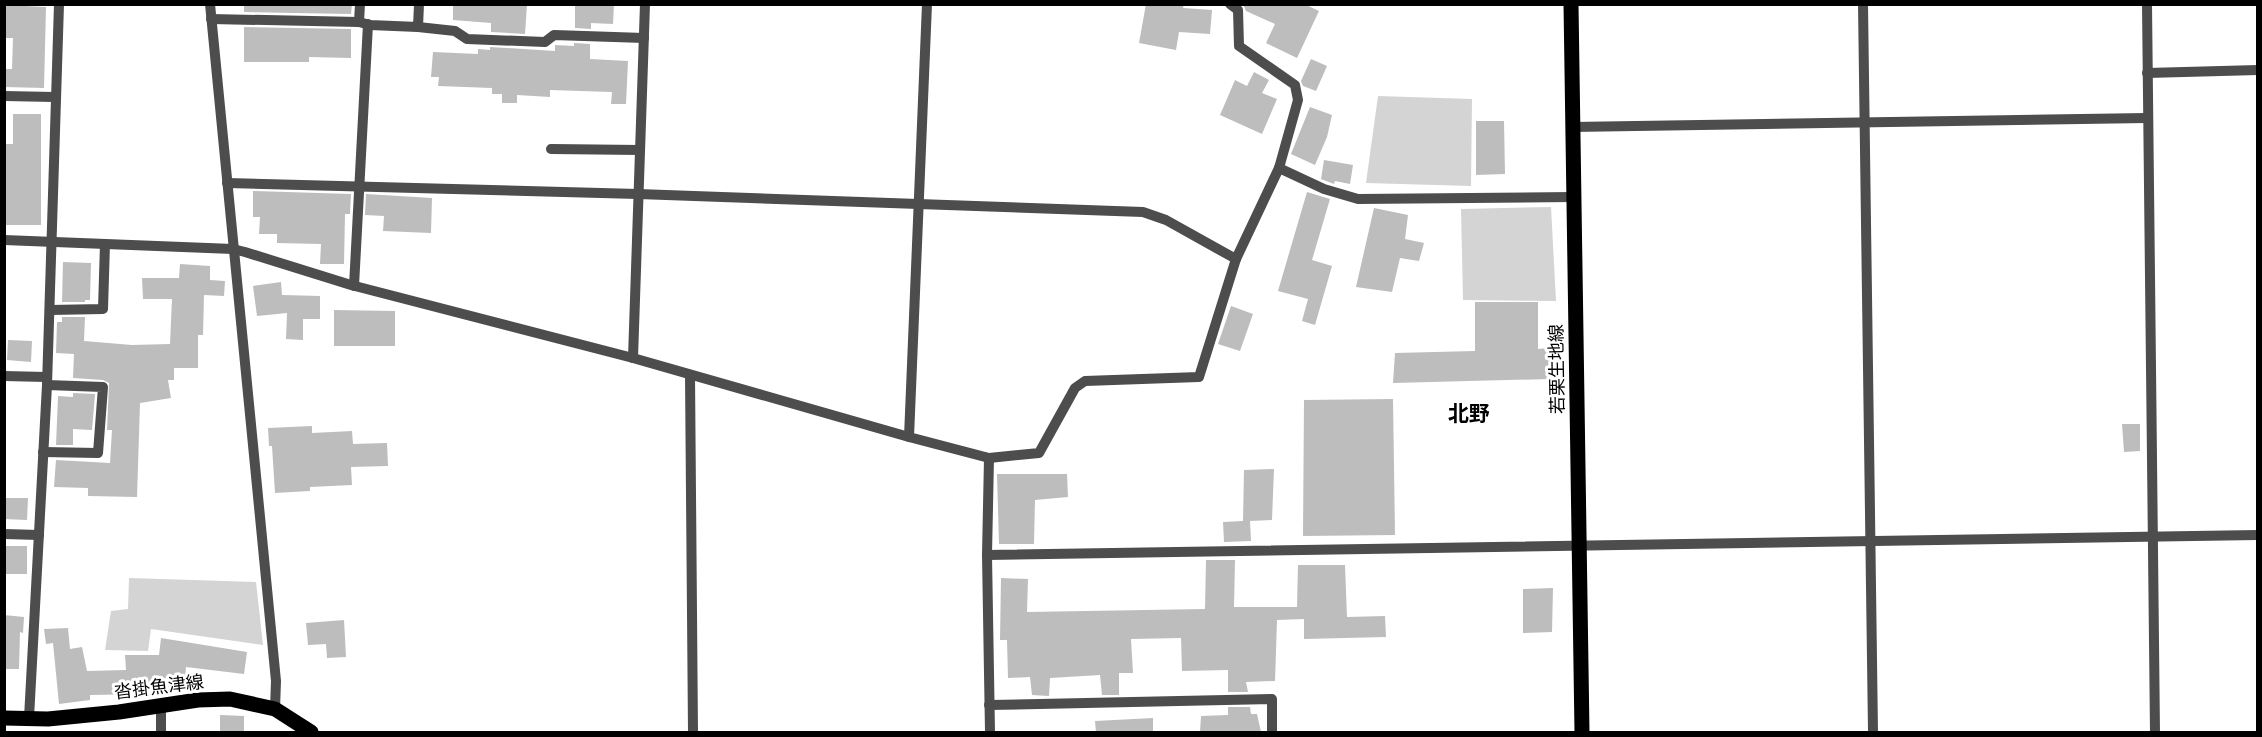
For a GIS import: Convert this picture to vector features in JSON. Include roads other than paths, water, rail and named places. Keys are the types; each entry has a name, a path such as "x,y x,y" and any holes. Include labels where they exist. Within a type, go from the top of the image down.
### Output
{"main road":[{"name":"若栗生地線","path":"1571,4 1582,732"},
{"name":"沓掛魚津線","path":"4,718 48,719 198,700 230,699 275,710 311,732"}],"street":[{"path":"29,718 50,310 58,4"},
{"path":"210,4 276,681 275,710"},
{"path":"354,286 364,23 360,4"},
{"path":"418,27 419,4"},
{"path":"633,358 645,4"},
{"path":"909,437 927,4"},
{"path":"4,240 233,249 354,286 633,358 989,458 1039,453 1075,388 1084,381 1199,377 1236,258 1279,168 1298,100 1295,84 1239,46 1238,10 1230,4"},
{"path":"1863,4 1873,732"},
{"path":"2147,4 2155,732"},
{"path":"211,19 364,23 418,27 455,31 467,39 489,40 545,42 554,35 644,38"},
{"path":"2147,72 2258,70"},
{"path":"4,96 54,97"},
{"path":"1572,127 2147,118"},
{"path":"551,148 640,150"},
{"path":"1279,168 1324,189 1358,199 1573,197"},
{"path":"227,183 638,194 1143,212 1166,220 1236,258"},
{"path":"50,310 104,309 105,244"},
{"path":"690,375 693,732"},
{"path":"4,376 102,387 98,453 43,452"},
{"path":"989,458 987,555 990,732"},
{"path":"4,534 39,535"},
{"path":"987,555 2258,535"},
{"path":"989,705 1272,699 1272,732"},
{"path":"161,706 161,732"}],"district":[{"name":"北野","path":"1469,414"}]}
